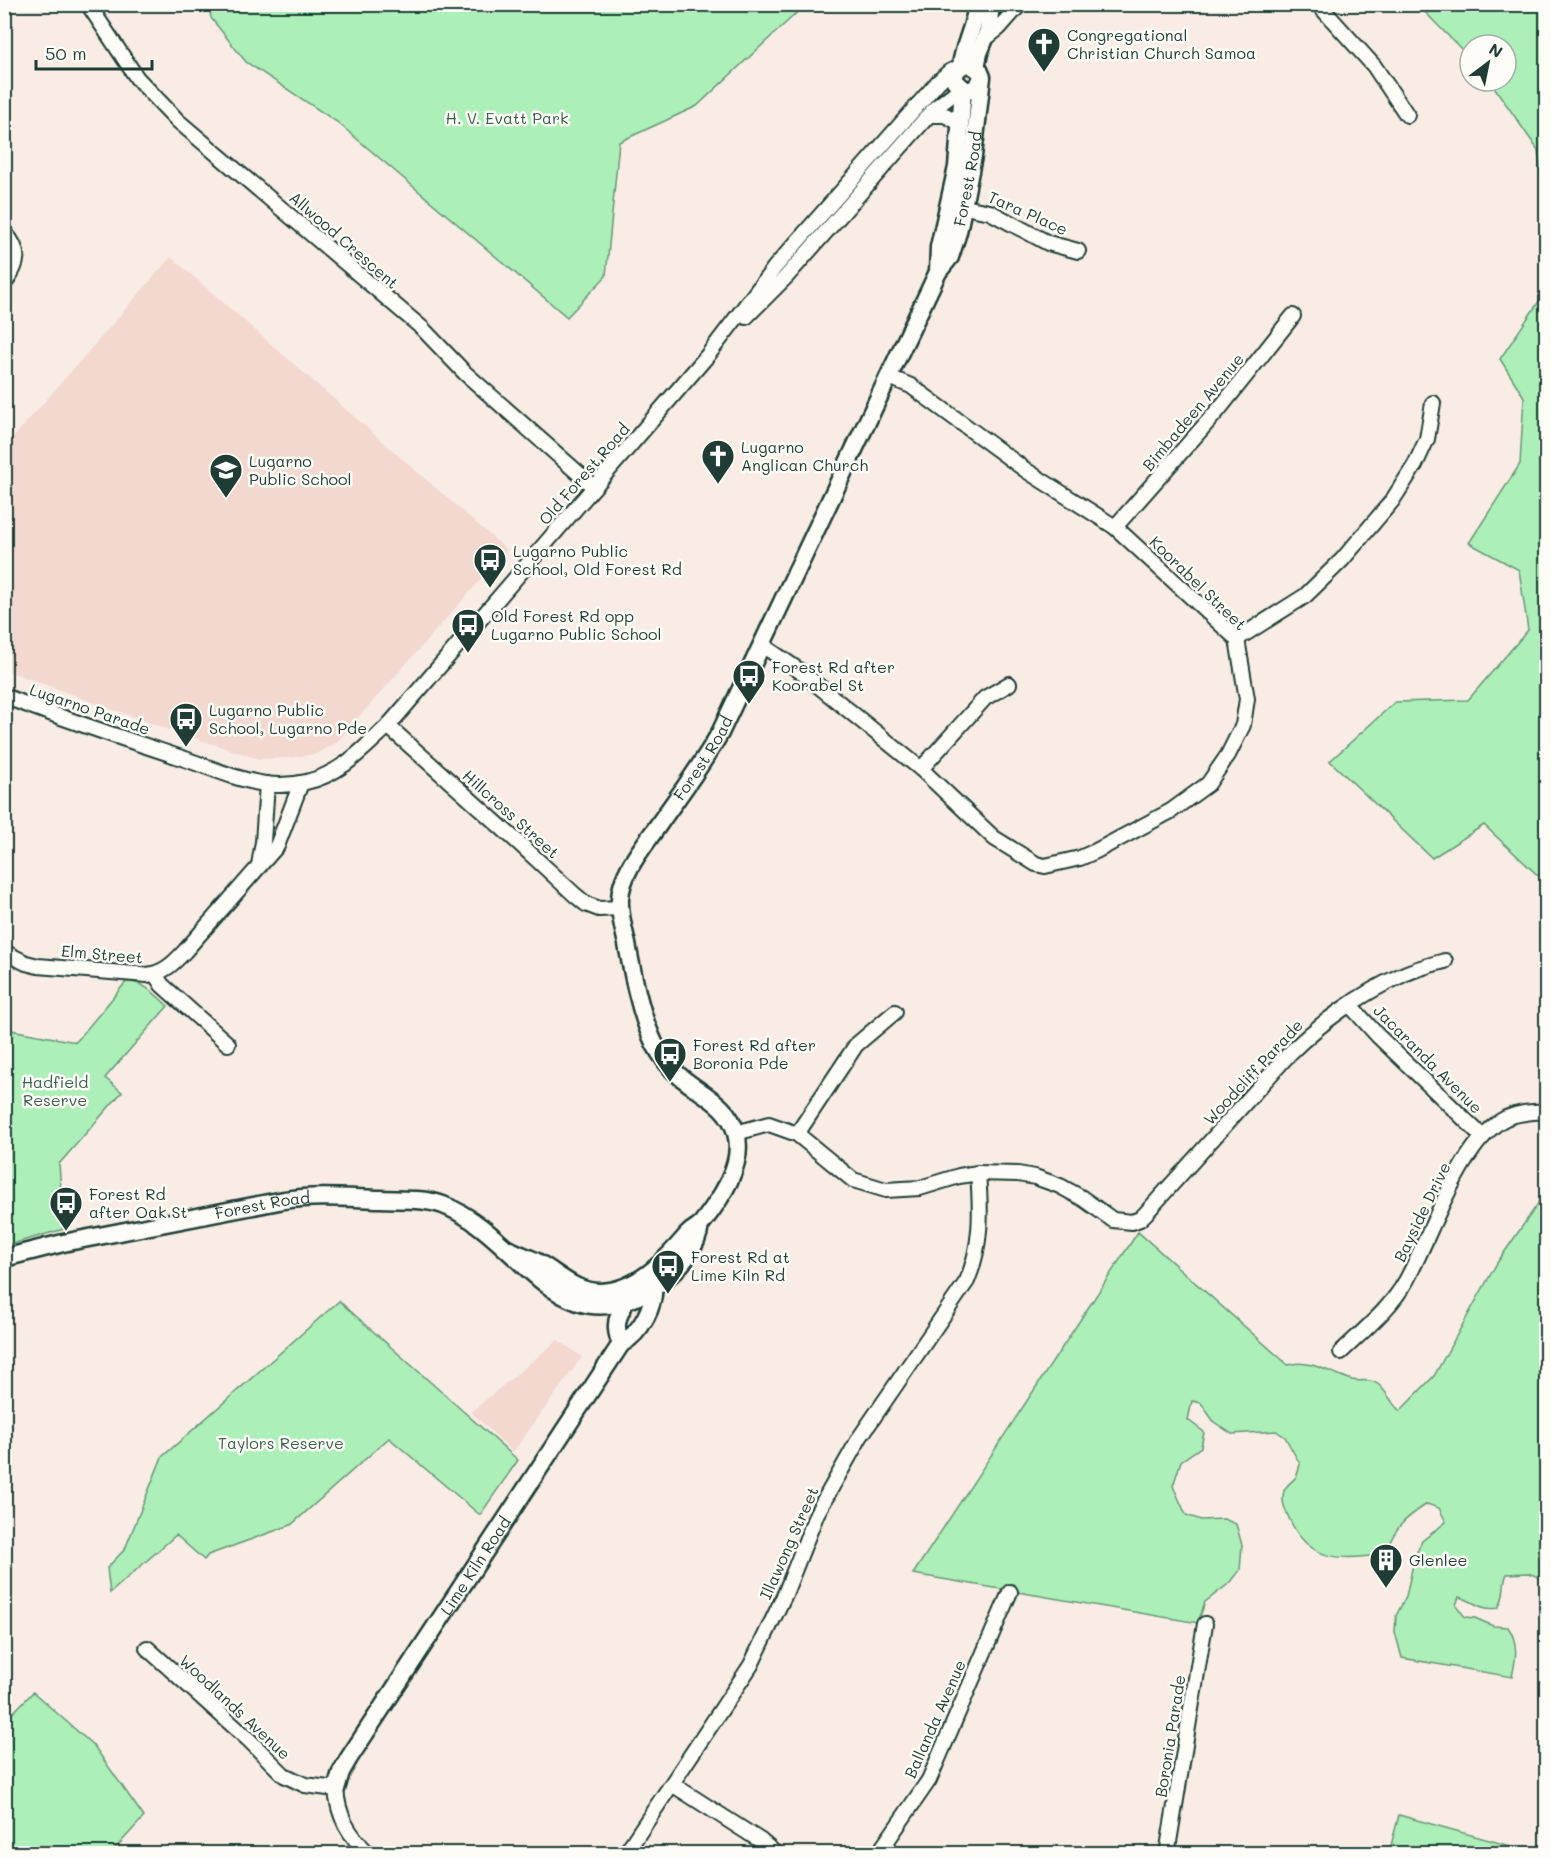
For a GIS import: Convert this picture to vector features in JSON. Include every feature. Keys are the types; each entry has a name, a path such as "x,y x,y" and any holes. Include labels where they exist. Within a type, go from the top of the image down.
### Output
{"street":[{"name":"Allwood Crescent","path":"88,4 137,78 178,121 422,328 465,373 594,487"},
{"name":"Forest Road","path":"4,1258 97,1236 266,1203 309,1197 435,1203 459,1213 510,1250 536,1262 569,1284 585,1290 603,1292 674,1270 690,1251 699,1238 700,1225 735,1168 738,1149 736,1133 726,1113 714,1101 675,1072 656,1046 641,1006 620,908 620,894 631,867 713,744 938,272 950,257 964,207 976,134 969,70 964,51 972,30 977,4"},
{"name":"Forest Road","path":"969,70 985,39 991,4"},
{"path":"985,39 999,28 1020,4"},
{"path":"1318,4 1374,66 1407,115"},
{"name":"Old Forest Road","path":"267,784 301,783 318,778 343,766 366,748 388,726 708,355 775,267 938,82 949,72 969,70"},
{"path":"962,88 973,90 969,70"},
{"name":"Old Forest Road","path":"708,355 786,278 929,115 962,88"},
{"name":"Forest Road","path":"938,272 939,247 957,167 962,88"},
{"path":"929,115 945,115 960,123"},
{"name":"Tara Place","path":"964,207 990,212 1048,243 1078,250"},
{"path":"4,232 24,254 4,284"},
{"name":"Bimbadeen Avenue","path":"1115,527 1220,408 1293,316"},
{"name":"Koorabel Street","path":"762,645 801,671 921,769 994,838 1036,864 1045,867 1080,858 1096,851 1171,811 1208,784 1228,755 1243,725 1247,699 1237,639 1115,527 1027,471 911,386 889,377"},
{"path":"1237,639 1305,596 1342,560 1392,501 1427,439 1432,403"},
{"path":"921,769 985,698 1009,684"},
{"name":"Lugarno Parade","path":"4,696 239,778 267,784"},
{"name":"Hillcross Street","path":"388,726 580,899 599,909 620,908"},
{"name":"Elm Street","path":"4,952 38,966 155,974 177,959 277,846 301,783"},
{"path":"259,865 267,784"},
{"name":"Woodcliff Parade","path":"978,1173 1000,1172 1035,1177 1060,1186 1082,1198 1113,1220 1132,1222 1140,1219 1294,1048 1309,1035 1350,1005 1399,976 1445,961"},
{"path":"155,974 162,985 228,1044"},
{"name":"Jacaranda Avenue","path":"1350,1005 1378,1036 1483,1137"},
{"path":"797,1134 856,1045 895,1012"},
{"name":"Bayside Drive","path":"1341,1352 1398,1293 1453,1182 1483,1137 1508,1117 1519,1113 1546,1111"},
{"path":"736,1133 770,1124 797,1134 853,1180 878,1189 901,1191 920,1188 959,1176 978,1173"},
{"name":"Illawong Street","path":"625,1854 751,1665 785,1594 817,1513 860,1437 967,1281 976,1256 981,1224 978,1173"},
{"name":"Forest Road","path":"510,1250 529,1272 568,1298 580,1303 604,1305 639,1296 647,1280"},
{"name":"Lime Kiln Road","path":"336,1789 341,1772 349,1758 621,1344 633,1338 652,1301 647,1280"},
{"path":"621,1344 616,1332 616,1324 626,1300"},
{"name":"Ballanda Avenue","path":"878,1854 929,1780 1010,1592"},
{"name":"Boronia Parade","path":"1167,1854 1205,1624"},
{"name":"Woodlands Avenue","path":"147,1648 248,1739 284,1775 305,1785 336,1789"},
{"path":"672,1784 761,1841 776,1854"},
{"path":"336,1789 337,1803 345,1826 369,1854"}],"shaded area":[{"name":"Lugarno Public School","path":"171,257 507,550 336,743 316,754 259,759 164,728 5,670 5,447"},
{"path":"558,1340 582,1357 513,1452 471,1412"}],"green space":[{"name":"H. V. Evatt Park","path":"209,4 805,5 697,106 619,142 606,276 567,317 337,122 246,62 211,18"},
{"path":"1418,5 1546,5 1546,213 1538,150 1498,93 1518,93 1518,33 1458,33 1458,46"},
{"path":"1546,291 1546,883 1484,825 1432,858 1330,761 1395,702 1468,700 1528,630 1519,570 1469,543 1520,464 1524,397 1500,359"},
{"name":"Hadfield Reserve","path":"126,982 144,986 168,1006 105,1078 122,1092 59,1164 64,1229 5,1246 5,1029 76,1042"},
{"path":"1546,1192 1546,1575 1541,1578 1528,1573 1507,1574 1498,1608 1482,1607 1459,1597 1456,1605 1465,1617 1475,1618 1493,1626 1508,1627 1515,1645 1512,1677 1402,1658 1395,1632 1396,1616 1406,1596 1415,1556 1422,1541 1446,1522 1439,1508 1427,1504 1411,1515 1396,1530 1384,1554 1354,1558 1316,1551 1297,1532 1284,1505 1284,1491 1296,1477 1300,1464 1285,1437 1276,1431 1232,1434 1214,1422 1201,1403 1192,1401 1188,1420 1204,1432 1201,1447 1181,1461 1173,1486 1186,1515 1201,1520 1224,1519 1236,1524 1242,1545 1240,1570 1231,1582 1205,1602 1198,1623 913,1574 1138,1232 1288,1365 1296,1363 1312,1365 1352,1380 1376,1383 1400,1411 1434,1376 1497,1263"},
{"name":"Taylors Reserve","path":"339,1301 518,1460 480,1515 389,1438 291,1525 208,1555 204,1560 176,1535 110,1593 107,1568 125,1549 162,1457"},
{"path":"33,1692 94,1746 144,1817 111,1853 5,1853 5,1721"},
{"path":"1399,1815 1536,1853 1389,1853"}],"place":[{"name":"Congregational Christian Church Samoa","path":"1044,73"},
{"name":"Lugarno Anglican Church","path":"718,485"},
{"name":"Lugarno Public School","path":"226,499"},
{"name":"Lugarno Public School, Old Forest Rd","path":"490,589"},
{"name":"Old Forest Rd opp Lugarno Public School","path":"468,654"},
{"name":"Forest Rd after Koorabel St","path":"749,705"},
{"name":"Lugarno Public School, Lugarno Pde","path":"186,748"},
{"name":"Forest Rd after Boronia Pde","path":"670,1083"},
{"name":"Forest Rd after Oak St","path":"66,1232"},
{"name":"Forest Rd at Lime Kiln Rd","path":"668,1295"},
{"name":"Glenlee","path":"1386,1589"}]}
